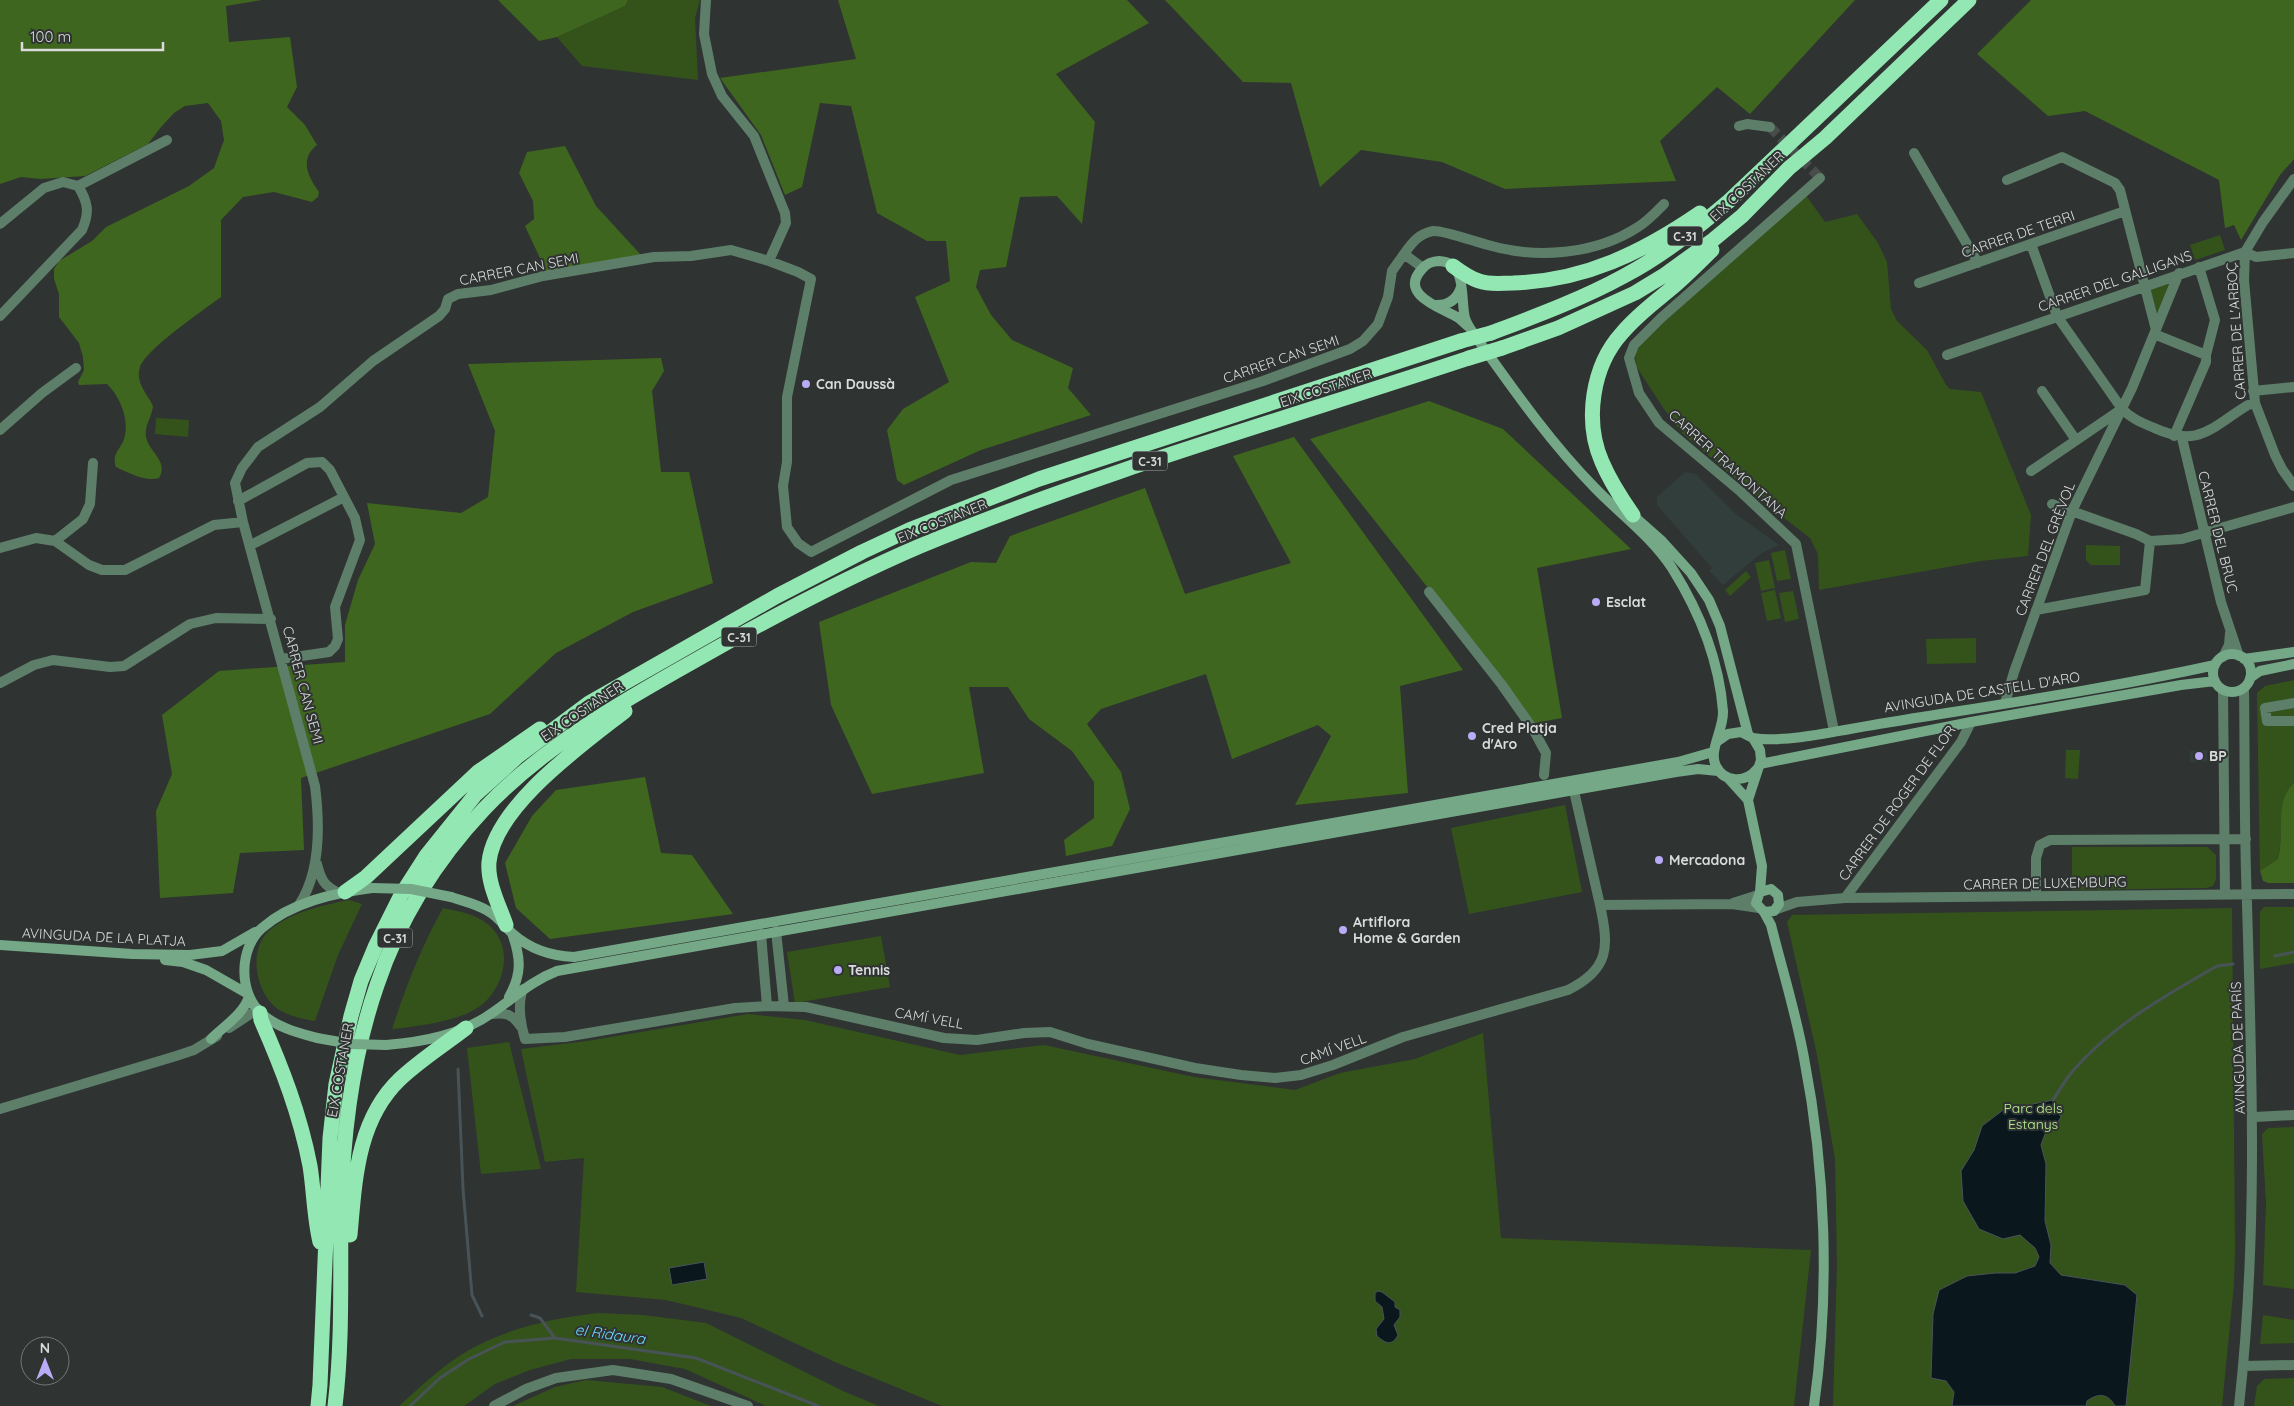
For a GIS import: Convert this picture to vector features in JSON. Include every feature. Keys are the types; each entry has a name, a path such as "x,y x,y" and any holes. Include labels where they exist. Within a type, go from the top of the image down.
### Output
{"highway":[{"name":"EIX COSTANER","path":"318,1406 330,1138 336,1084 351,1016 362,981 390,916 426,856 475,795 518,756 589,703 815,576 909,530 1039,478 1461,341 1491,333 1597,290 1652,260 1701,225 1729,201 1941,0"},
{"name":"EIX COSTANER","path":"336,1406 339,1379 342,1284 342,1178 348,1108 353,1072 373,996 392,945 404,921 437,867 464,831 497,797 552,750 590,722 640,692 798,605 870,569 940,538 1046,497 1136,466 1502,348 1598,311 1663,276 1713,240 1742,216 1789,168 1825,138 1969,0"},
{"path":"1453,266 1467,277 1480,282 1493,284 1534,282 1589,270 1628,256 1652,245 1708,208 1757,166 1827,99 1845,89"},
{"path":"1633,515 1617,492 1601,460 1593,424 1593,394 1603,362 1620,335 1642,312 1674,286 1771,197 1825,138"},
{"name":"C-31","path":"509,929 495,894 489,864 500,830 516,808 561,761 627,709 640,692"},
{"name":"C-31","path":"342,892 366,877 454,792 478,772 512,746 576,705 589,703"},
{"path":"259,1011 288,1084 300,1126 310,1168 317,1232 324,1265"},
{"path":"342,1284 350,1238 361,1148 369,1123 383,1098 399,1079 466,1028"}],"street":[{"path":"706,0 704,34 712,74 722,96 754,136 785,214 786,223 768,261"},
{"path":"1739,126 1747,124 1770,127"},
{"path":"78,186 167,140"},
{"path":"1914,153 1978,263"},
{"path":"2007,180 2062,156 2115,183 2120,190 2155,332 2206,355"},
{"name":"CARRER TRAMONTANA","path":"1820,178 1661,318 1634,344 1629,358 1639,393 1659,423 1741,492 1796,544 1834,731"},
{"name":"CARRER DE L'ARBOÇ","path":"2294,179 2263,222 2245,252 2244,280 2255,403 2274,455 2294,486"},
{"path":"0,224 44,188 63,182 78,186 87,199 88,217 82,230 0,316"},
{"name":"CARRER CAN SEMI","path":"300,905 310,889 315,859 318,810 315,786 243,522 235,483 242,468 258,448 320,407 373,362 439,316 445,309 448,300 458,294 491,290 543,276 654,257 691,256 731,250 768,261 811,279 787,397 787,462 783,486 787,527 798,543 811,552 951,480 1113,427 1263,381 1350,349 1362,341 1378,324 1388,298 1392,271 1417,237 1434,231 1490,246 1530,254 1558,254 1610,240 1638,227 1664,204"},
{"name":"CARRER DE TERRI","path":"1919,284 2125,211"},
{"path":"2031,244 2056,316 2122,409 2130,417 2178,437 2211,429 2248,405 2255,403"},
{"name":"CARRER DEL GALLIGANS","path":"1946,355 2199,266 2245,252 2256,257 2294,253"},
{"path":"1404,254 1423,268"},
{"path":"1469,327 1459,318 1423,300 1417,290 1417,278 1423,268 1436,262 1443,262 1453,266 1459,276 1465,319 1469,327 1551,438 1594,488 1653,544 1670,565 1689,595 1708,640 1720,689 1723,713 1718,741 1713,752 1713,760 1718,771"},
{"path":"2178,437 2206,362 2215,320 2199,266"},
{"name":"CARRER DEL GRÈVOL","path":"2005,703 2014,672 2072,511 2108,434 2122,409 2180,273"},
{"path":"1433,305 1442,306 1451,302 1457,296 1461,287"},
{"path":"0,430 42,393 76,368"},
{"path":"2253,392 2294,387"},
{"path":"2042,391 2076,440"},
{"path":"2031,471 2122,409"},
{"name":"CARRER DEL BRUC","path":"2178,437 2230,632 2241,658"},
{"path":"238,501 307,463 318,461 322,462 330,470 355,518 360,540 335,607 338,639 335,646 329,652 281,659"},
{"path":"55,540 83,519 90,504 93,463"},
{"path":"1594,488 1633,515 1662,541 1691,573 1709,600 1720,626 1750,736 1760,750 1758,766 1748,800 1762,866 1773,890 1771,925 1804,1057 1820,1160 1824,1265 1819,1375 1814,1406"},
{"path":"250,545 344,497"},
{"path":"2052,504 2136,534 2150,542 2182,539 2294,507"},
{"path":"0,548 36,538 55,540 89,564 102,570 125,570 214,525 243,522"},
{"path":"2036,610 2145,590 2150,542"},
{"path":"1428,592 1502,685 1533,729 1546,753 1544,775"},
{"path":"0,683 34,665 53,660 110,668 124,666 190,624 216,618 271,619"},
{"name":"CARRER DEL BRUC","path":"2219,661 2229,645 2230,632"},
{"path":"2241,658 2294,652"},
{"path":"2250,678 2250,668 2241,658 2234,655 2219,661 2213,676 2215,682 2223,690 2233,692 2244,688 2250,678 2260,671 2294,664"},
{"name":"AVINGUDA DE CASTELL D'ARO","path":"1750,736 1791,738 2005,703 2219,661"},
{"name":"AVINGUDA DE CASTELL D'ARO","path":"1758,766 1971,722 2181,685 2215,682"},
{"name":"AVINGUDA DE PARÍS","path":"2239,1406 2249,1298 2254,1117 2246,894 2244,688"},
{"path":"2223,690 2225,894"},
{"path":"2294,703 2265,708 2266,721 2294,721"},
{"name":"CARRER DE ROGER DE FLOR","path":"1845,898 1961,742 1971,722"},
{"path":"1718,741 1731,732 1750,736"},
{"name":"AVINGUDA DE LA PLATJA","path":"0,945 132,954 190,955 222,951 261,929 288,910 342,892 372,888 411,889 451,897 487,910 523,942 553,956 574,958 1678,762 1713,752"},
{"path":"1728,778 1744,779 1758,766"},
{"path":"261,929 251,941 246,955 245,974 249,995 259,1011 286,1028 317,1038 350,1044 386,1045 429,1040 466,1028 491,1014 507,1000 542,977 557,971 776,931 1683,771 1698,769 1718,771 1728,778 1748,800"},
{"name":"CAMÍ VELL","path":"491,1014 506,1012 515,1018 521,1026 525,1039 565,1038 735,1008 767,1006 806,1007 944,1038 977,1040 1024,1033 1050,1032 1088,1044 1195,1068 1275,1078 1301,1076 1403,1036 1568,990 1587,980 1598,967 1604,952 1606,935 1574,791"},
{"path":"2036,896 2036,858 2040,845 2050,840 2246,839"},
{"name":"CARRER CAN SEMI","path":"315,859 320,879 326,886 342,892"},
{"path":"1762,866 1759,893 1756,901 1771,908"},
{"path":"1732,904 1766,889 1773,890"},
{"name":"CARRER DE LUXEMBURG","path":"1771,908 1797,902 1845,898 2294,894"},
{"path":"1600,905 1732,904 1771,908"},
{"path":"507,1000 519,975 520,965 519,952 509,929"},
{"path":"776,931 784,1006"},
{"path":"761,934 767,1006"},
{"path":"132,954 183,962 206,970 249,995"},
{"path":"521,1026 519,1000 523,989"},
{"path":"211,1039 247,1004 249,995"},
{"path":"0,1109 194,1050 259,1011"},
{"path":"2254,1117 2294,1115"},
{"path":"2243,1366 2294,1365"},
{"path":"494,1406 526,1389 556,1378 613,1370 672,1379 748,1406"}],"shaded area":[{"path":"1685,472 1696,474 1736,514 1779,545 1762,553 1723,585 1709,571 1712,568 1657,505 1657,497"},
{"name":"BP","path":"2207,750 2207,762 2190,762 2190,751"},
{"path":"2053,1100 2055,1108 2061,1117 2053,1130 2045,1134 2041,1145 2046,1164 2045,1221 2051,1245 2050,1263 2061,1275 2125,1285 2137,1295 2126,1406 2115,1406 2106,1397 2099,1396 2087,1401 2086,1406 1952,1406 1954,1392 1946,1381 1931,1378 1933,1314 1939,1290 1967,1276 2015,1273 2035,1266 2039,1257 2035,1248 2020,1235 2003,1239 1979,1229 1963,1201 1961,1171 1974,1150 1982,1126 2003,1110"},
{"path":"704,1262 707,1279 672,1285 669,1268"},
{"path":"1378,1291 1395,1302 1395,1307 1400,1310 1400,1317 1394,1325 1398,1335 1396,1339 1388,1343 1377,1336 1376,1329 1384,1319 1382,1307 1375,1301 1375,1293"}],"green space":[{"path":"0,0 262,0 226,6 229,42 290,37 297,87 287,107 305,125 317,145 308,156 307,168 319,192 318,197 312,202 274,192 243,197 221,220 221,297 164,340 145,359 140,367 140,383 153,406 146,429 146,437 162,467 159,478 143,478 116,467 116,455 123,443 126,432 123,409 116,395 107,384 79,385 78,382 84,370 83,357 79,343 59,317 59,294 54,279 54,269 59,261 92,241 106,227 189,186 214,168 224,140 221,121 208,103 185,106 174,113 148,144 85,176 41,179 21,177 0,184"},
{"path":"498,0 628,0 625,6 557,37 539,41"},
{"path":"628,0 700,0 695,18 698,80 582,66 557,37 625,6"},
{"path":"838,0 1127,0 1149,23 1056,74 1095,122 1082,224 1057,196 1020,197 1006,267 980,270 976,287 991,315 1012,340 1073,368 1068,388 1091,415 981,450 904,485 897,480 887,430 903,409 949,382 915,297 950,281 946,241 927,241 877,213 851,106 820,103 802,187 785,195 761,135 720,78 856,59"},
{"path":"1165,0 1855,0 1750,114 1717,87 1660,141 1676,181 1505,189 1442,162 1361,150 1320,187 1291,83 1243,82"},
{"path":"2031,0 2294,0 2294,159 2280,175 2241,240 2234,225 2225,228 2219,180 2085,111 2048,116 1977,54"},
{"path":"565,146 596,206 641,255 546,271 525,226 534,219 533,201 519,173 527,152"},
{"path":"1805,194 1825,222 1857,214 1878,243 1887,262 1891,309 1897,321 1927,350 1950,389 1981,392 2031,515 2028,556 1981,561 1819,590 1818,554 1810,538 1762,501 1682,433 1636,366 1635,353 1642,335"},
{"path":"2220,235 2225,250 2195,260 2190,245"},
{"path":"2170,281 2157,315 2150,289"},
{"path":"661,358 664,371 652,391 661,472 689,472 713,583 633,612 556,653 490,714 301,778 304,850 240,853 233,893 160,898 156,811 172,774 162,715 219,671 345,662 345,625 358,580 375,544 367,503 461,513 488,497 495,431 468,364"},
{"path":"1429,401 1503,429 1631,549 1537,568 1562,718 1535,723 1310,439"},
{"path":"156,418 189,420 188,437 155,434"},
{"path":"1294,437 1463,670 1400,686 1408,793 1295,805 1331,736 1318,725 1232,759 1206,674 1101,709 1087,724 1121,772 1130,809 1112,846 1066,856 1064,840 1094,818 1094,782 1072,751 1029,719 1008,687 969,687 984,773 872,794 831,705 819,622 971,562 996,563 1010,536 1145,488 1185,594 1291,563 1233,456"},
{"path":"2086,545 2120,546 2120,565 2091,565 2086,560"},
{"path":"1785,550 1791,579 1777,581 1771,553"},
{"path":"1769,560 1775,588 1761,591 1755,563"},
{"path":"1746,571 1751,577 1730,596 1725,590"},
{"path":"1775,590 1781,618 1767,621 1761,593"},
{"path":"1793,591 1799,619 1785,622 1779,593"},
{"path":"1976,638 1976,663 1927,664 1926,639"},
{"path":"2294,680 2294,783 2288,789 2285,797 2278,859 2260,871 2257,693 2265,686"},
{"path":"2066,750 2080,750 2078,779 2065,778"},
{"path":"645,777 661,853 692,855 733,914 550,939 516,908 505,863 532,816 556,790"},
{"path":"2294,783 2294,883 2268,883 2263,881 2260,871 2278,859 2282,808 2288,790"},
{"path":"1565,805 1582,892 1469,914 1451,828"},
{"path":"2072,847 2207,847 2216,855 2216,879 2213,886 2206,888 2072,890"},
{"path":"349,900 362,904 338,955 315,1021 293,1016 277,1008 262,990 257,971 256,961 260,943 265,935 282,921 293,916"},
{"path":"2264,907 2294,907 2294,963 2260,969 2260,912"},
{"path":"443,908 478,918 489,925 497,934 504,954 502,975 492,995 484,1003 465,1014 441,1022 392,1029 414,967"},
{"name":"Parc dels Estanys","path":"2232,908 2235,1247 2234,1284 2222,1406 1833,1406 1837,1265 1835,1159 1817,1055 1787,922 1792,915"},
{"name":"Tennis","path":"881,936 890,987 795,1003 787,952"},
{"path":"748,1014 805,1020 960,1055 1044,1045 1194,1077 1295,1090 1340,1073 1415,1059 1483,1033 1501,1238 1811,1250 1794,1406 942,1406 835,1362 741,1318 666,1300 576,1292 584,1158 545,1162 521,1049 587,1041"},
{"path":"509,1042 541,1169 481,1174 467,1048"},
{"path":"2294,1127 2294,1289 2263,1285 2266,1203 2262,1134 2268,1128"},
{"path":"598,1313 643,1315 706,1323 843,1391 879,1406 766,1406 685,1369 630,1359 571,1359 530,1370 495,1384 464,1406 399,1406 450,1362 484,1342 531,1325"},
{"path":"2263,1315 2294,1320 2294,1343 2260,1344"},
{"path":"2294,1378 2294,1406 2254,1406 2257,1386 2264,1379"},
{"path":"586,1380 662,1387 711,1406 513,1406 555,1387"}],"waterway":[{"path":"2275,956 2294,952"},
{"path":"2053,1100 2064,1082 2087,1055 2122,1026 2159,1000 2217,966 2233,964"},
{"path":"458,1069 463,1189 472,1295 482,1316"},
{"path":"531,1315 540,1318 555,1338"},
{"name":"el Ridaura","path":"410,1406 440,1378 469,1359 505,1342 555,1338 696,1358 818,1406"}],"tunnel":[{"path":"1770,127 1820,178"}],"place":[{"name":"Can Daussà","path":"806,384"},
{"name":"Esclat","path":"1596,602"},
{"name":"Cred Platja d'Aro","path":"1472,736"},
{"name":"BP","path":"2199,756"},
{"name":"Mercadona","path":"1659,860"},
{"name":"Artiflora Home & Garden","path":"1343,930"},
{"name":"Tennis","path":"838,970"}]}
